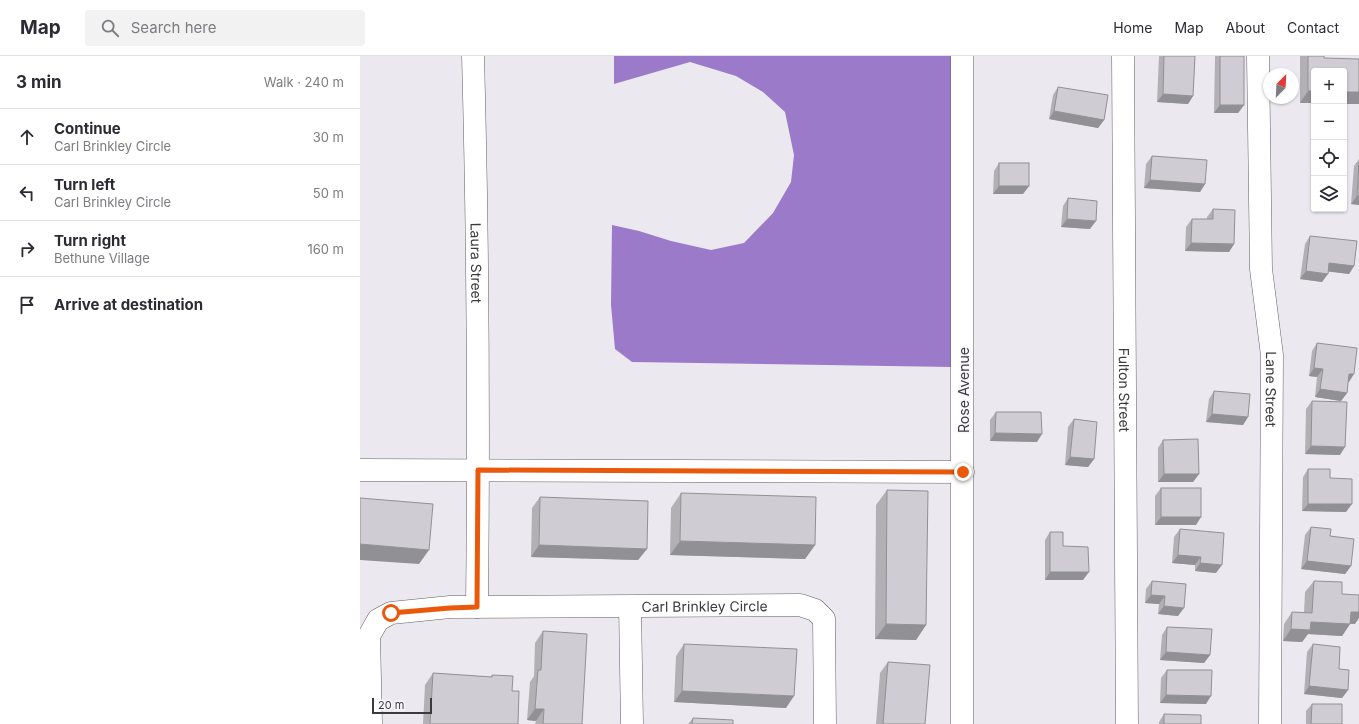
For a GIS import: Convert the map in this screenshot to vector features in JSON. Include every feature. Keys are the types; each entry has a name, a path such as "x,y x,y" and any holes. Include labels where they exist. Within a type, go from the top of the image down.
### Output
{"street":[{"name":"Laura Street","path":"473,56 477,219 478,470"},
{"name":"Rose Avenue","path":"962,56 962,724"},
{"name":"Fulton Street","path":"1123,56 1127,724"},
{"name":"Lane Street","path":"1258,56 1261,269 1272,355 1270,724"},
{"path":"360,470 963,472"},
{"path":"477,607 478,470"},
{"name":"Carl Brinkley Circle","path":"371,724 369,636 378,620 391,613 477,607 800,605 816,610 824,619 825,724"},
{"path":"630,607 632,724"}],"shaded area":[{"path":"614,56 952,56 952,367 632,362 615,349 611,305 612,225 711,250 744,243 773,213 791,182 794,155 785,112 763,92 736,76 690,62 614,84"}],"building":[{"path":"1164,56 1195,56 1193,96 1163,94"},
{"path":"1220,56 1244,56 1244,105 1220,105"},
{"path":"1308,56 1359,59 1359,92 1347,92 1347,68 1311,68 1311,91 1308,91"},
{"path":"1058,87 1108,95 1104,120 1054,111"},
{"path":"1152,156 1207,160 1205,184 1150,180"},
{"path":"999,163 1029,163 1029,186 999,186"},
{"path":"1359,163 1359,196 1357,196"},
{"path":"1068,198 1097,201 1096,221 1067,219"},
{"path":"1213,209 1235,210 1234,244 1191,243 1192,219 1213,219"},
{"path":"1310,236 1357,241 1354,266 1329,263 1328,274 1306,271"},
{"path":"1317,343 1357,348 1354,374 1349,374 1347,393 1320,389 1323,369 1314,368"},
{"path":"1214,391 1250,394 1248,417 1212,414"},
{"path":"1312,401 1347,402 1345,447 1311,446"},
{"path":"996,412 1041,412 1042,434 995,433"},
{"path":"1074,419 1097,422 1094,459 1070,457"},
{"path":"1198,439 1199,474 1164,474 1163,440"},
{"path":"1308,469 1330,469 1330,478 1352,479 1352,504 1308,504"},
{"path":"1161,488 1201,488 1201,517 1161,517"},
{"path":"887,490 928,491 926,625 886,624"},
{"path":"681,493 816,497 815,545 680,541"},
{"path":"540,497 648,501 647,549 539,545"},
{"path":"360,498 433,504 429,550 360,544"},
{"path":"1311,527 1331,529 1330,536 1354,539 1351,566 1307,561"},
{"path":"1180,529 1224,533 1222,565 1200,563 1201,557 1178,555"},
{"path":"1050,532 1063,532 1063,546 1088,547 1089,572 1050,572"},
{"path":"1152,581 1186,584 1184,608 1164,606 1165,596 1151,595"},
{"path":"1314,581 1342,582 1342,594 1359,595 1359,612 1351,612 1350,624 1311,622 1310,630 1291,629 1292,612 1312,613"},
{"path":"1167,627 1212,629 1210,655 1166,652"},
{"path":"543,631 587,634 582,724 543,724 544,709 535,709 538,670 541,670"},
{"path":"684,644 797,649 794,696 682,691"},
{"path":"1313,644 1340,647 1339,669 1349,670 1348,690 1309,686"},
{"path":"888,662 930,665 925,724 883,724"},
{"path":"1167,670 1212,670 1211,696 1166,695"},
{"path":"433,673 492,677 492,675 513,676 512,691 519,691 518,724 430,724"},
{"path":"1312,704 1342,704 1342,724 1311,724"},
{"path":"1164,714 1201,715 1201,724 1164,724"},
{"path":"693,718 733,720 733,724 692,724"}],"route":[{"path":"391,613 477,607 478,470 963,472"}]}
